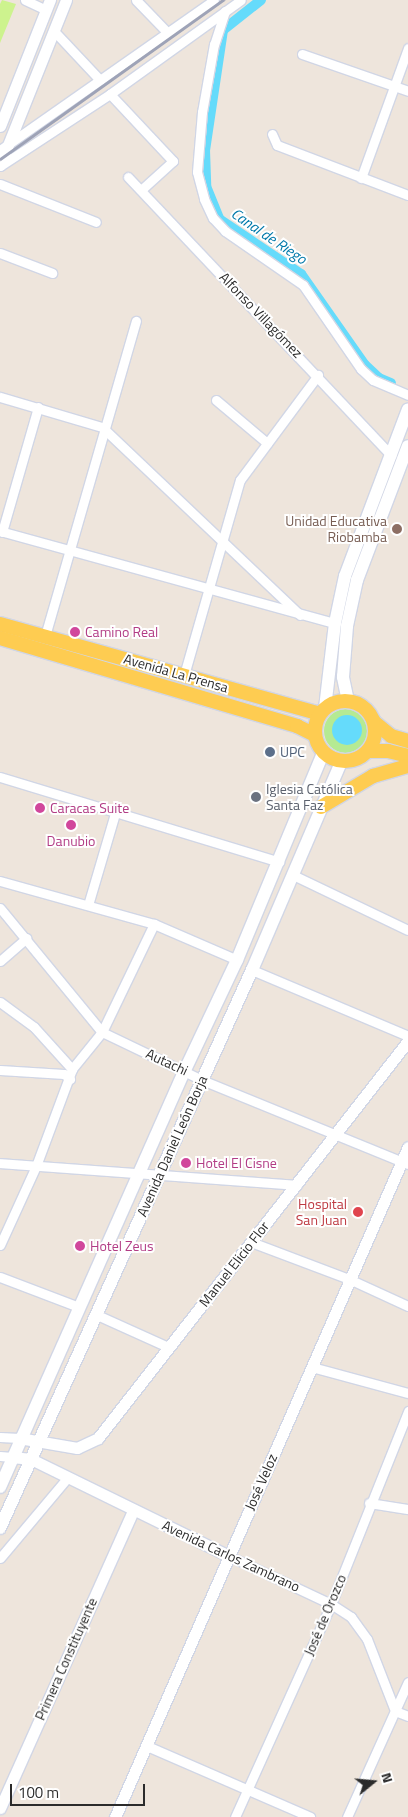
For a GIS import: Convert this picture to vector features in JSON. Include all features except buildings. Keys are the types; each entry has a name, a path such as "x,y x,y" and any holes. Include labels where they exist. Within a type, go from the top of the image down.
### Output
{"main road":[{"path":"408,409 345,576 335,623 322,711 315,735 323,753 341,762 351,761 368,751 388,751 408,756"},
{"path":"348,701 343,677 347,626 357,580 408,446"},
{"name":"Avenida La Prensa","path":"0,624 322,711"},
{"name":"Avenida La Prensa","path":"0,638 297,726 315,735"},
{"path":"322,711 348,701 364,708 374,722 392,736 408,741"},
{"path":"368,751 375,737 374,722"},
{"name":"Avenida Daniel León Borja","path":"0,1487 6,1456 19,1438 184,1070 237,960 323,753"},
{"name":"Avenida Daniel León Borja","path":"0,1528 252,970 341,762"},
{"path":"321,807 373,776 408,766"}],"street":[{"path":"1,120 48,5 25,0"},
{"path":"0,166 4,147 66,0"},
{"path":"4,147 214,0"},
{"path":"0,166 110,94 241,0"},
{"path":"139,1 168,33"},
{"path":"225,11 214,44 202,112 197,172 204,199 213,218 225,231 303,285 361,370 373,380 408,396"},
{"path":"54,31 100,80"},
{"path":"361,178 408,48"},
{"path":"302,54 408,91"},
{"path":"110,94 173,161 141,190"},
{"path":"272,134 277,145 408,195"},
{"name":"Alfonso Villagómez","path":"128,177 391,455"},
{"path":"0,184 96,222"},
{"path":"0,253 52,273"},
{"path":"45,636 102,427 136,321"},
{"path":"184,675 240,480 318,376"},
{"path":"0,397 102,427 300,615"},
{"path":"216,400 267,443"},
{"path":"38,407 1,532 335,623"},
{"path":"0,777 279,862"},
{"path":"88,905 115,813"},
{"path":"293,876 408,930"},
{"path":"0,881 154,924 237,960"},
{"name":"Autachi","path":"0,908 102,1032 202,1080 337,1133 405,1163"},
{"path":"0,1245 36,1166 72,1069 102,1032 154,924"},
{"path":"0,961 26,938"},
{"path":"252,970 408,1036"},
{"path":"0,1002 34,1027 72,1069"},
{"name":"Manuel Elicio Flor","path":"38,1441 77,1448 92,1441 114,1420 168,1347 297,1185 408,1041"},
{"path":"0,1070 64,1074 70,1078"},
{"name":"José Veloz","path":"115,1817 349,1279 405,1163 408,1147"},
{"path":"0,1163 297,1185"},
{"path":"251,1242 349,1279 408,1306"},
{"path":"0,1277 78,1307"},
{"path":"97,1315 168,1347"},
{"path":"312,1367 408,1393"},
{"name":"José de Orozco","path":"235,1817 332,1604 369,1503 404,1434 408,1411"},
{"path":"0,1437 38,1441"},
{"name":"Avenida Carlos Zambrano","path":"6,1456 31,1458 133,1510 332,1604 351,1617 367,1639 395,1711"},
{"path":"0,1558 68,1478"},
{"path":"369,1503 408,1509"},
{"name":"Primera Constituyente","path":"0,1808 133,1510"},
{"path":"347,1817 408,1682"},
{"path":"395,1711 408,1716"},
{"path":"147,1746 310,1817"}],"green space":[{"path":"2,0 16,4 0,43 0,4"},
{"path":"342,709 350,709 362,715 368,731 362,747 350,753 342,753 330,747 324,735 324,727 330,715"}],"water":[{"path":"347,715 353,716 361,724 361,736 353,744 347,745 341,744 333,736 332,730 333,724 341,716"}],"waterway":[{"name":"Canal de Riego","path":"261,0 223,30 205,150 206,186 219,219 301,274 365,365 379,378 391,383"}],"railway":[{"path":"0,159 223,0"}],"place":[{"name":"Unidad Educativa Riobamba","path":"397,529"},
{"name":"Camino Real","path":"75,632"},
{"name":"UPC","path":"270,752"},
{"name":"Iglesia Católica Santa Faz","path":"256,797"},
{"name":"Caracas Suite","path":"40,808"},
{"name":"Danubio","path":"71,825"},
{"name":"Hotel El Cisne","path":"186,1163"},
{"name":"Hospital San Juan","path":"358,1212"},
{"name":"Hotel Zeus","path":"80,1246"}]}
